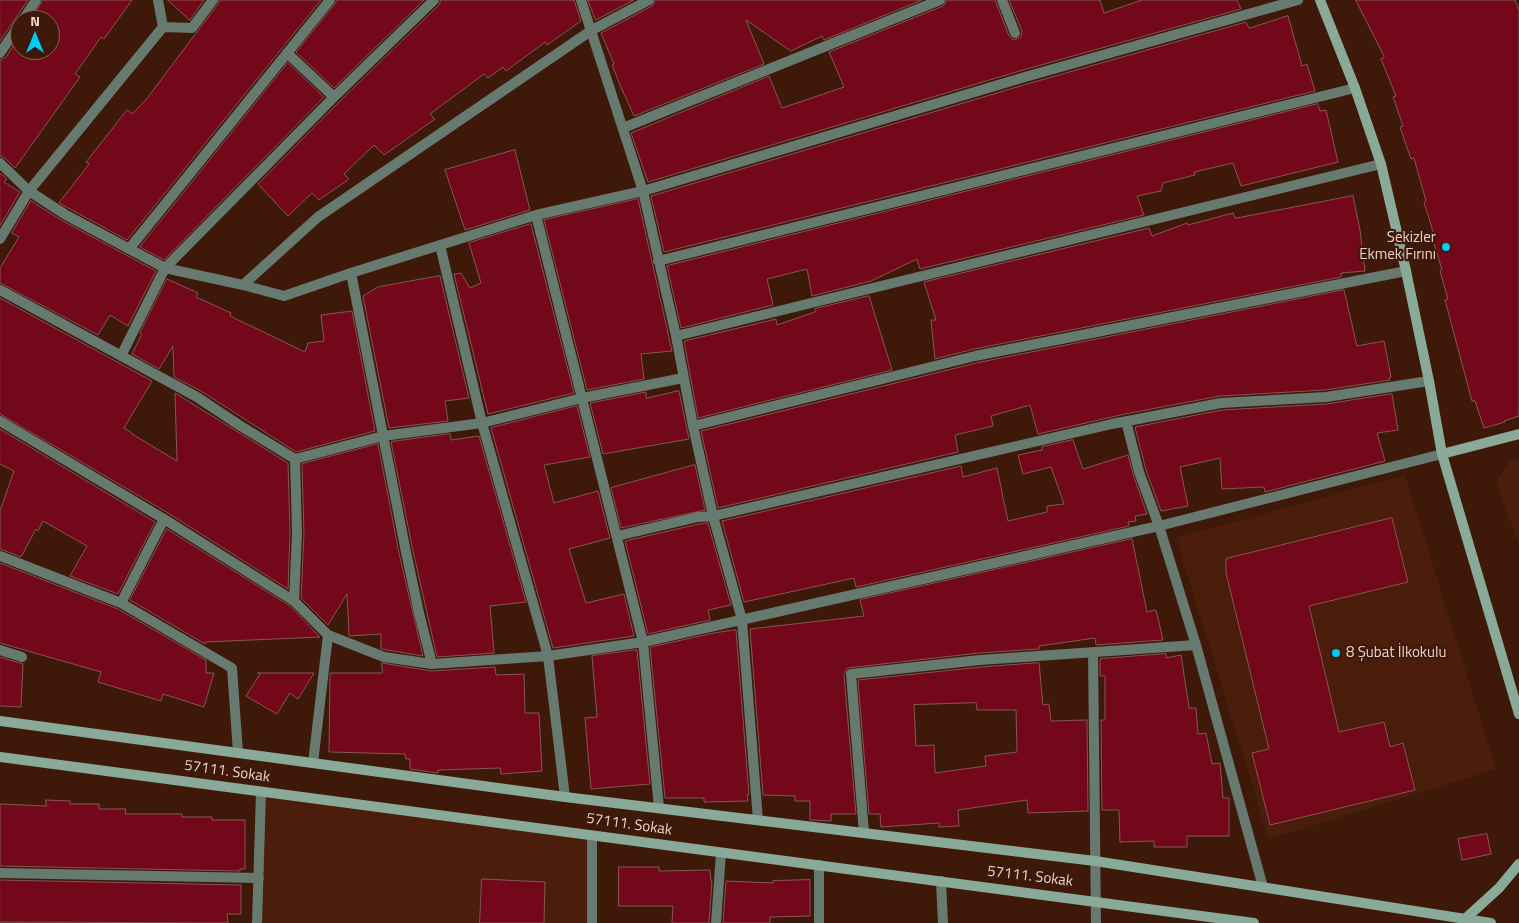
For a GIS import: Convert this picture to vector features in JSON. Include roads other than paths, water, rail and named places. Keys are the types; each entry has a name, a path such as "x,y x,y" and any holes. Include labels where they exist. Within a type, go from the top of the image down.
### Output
{"main road":[{"path":"1320,0 1355,88 1381,164 1406,271 1442,454 1519,714"},
{"path":"1442,454 1519,434"},
{"path":"0,721 565,797 1095,861 1491,923"},
{"name":"57111. Sokak","path":"0,757 1254,923"},
{"path":"1465,919 1499,888 1519,864"}],"street":[{"path":"0,239 29,191 163,27 158,0"},
{"path":"163,27 192,28 213,0"},
{"path":"129,250 330,0"},
{"path":"121,356 165,268 434,0"},
{"path":"581,0 643,191 676,336 683,378 713,516 742,620 758,820"},
{"path":"243,285 318,217 592,30 649,0"},
{"path":"623,128 940,0"},
{"path":"1002,0 1015,33"},
{"path":"0,163 29,191 66,215 165,268 284,296 351,272 536,215 643,191 1025,77 1298,0"},
{"path":"0,53 10,38"},
{"path":"287,53 334,98"},
{"path":"658,261 1355,88"},
{"path":"676,336 1381,164"},
{"path":"536,215 643,642 659,808"},
{"path":"440,245 482,423 548,656 565,797"},
{"path":"693,426 975,356 1406,271"},
{"path":"351,272 417,604 432,664"},
{"path":"0,290 197,397 239,425 296,458 383,436 482,423 582,398 683,378"},
{"path":"616,536 698,517 713,516 1126,421 1221,403 1326,397 1429,381"},
{"path":"0,421 164,519 294,601 328,635 384,657 432,664 548,656 643,642 1159,526 1442,454"},
{"path":"1126,421 1139,472 1159,526 1196,644 1262,887"},
{"path":"294,601 297,534 296,458"},
{"path":"121,603 164,519"},
{"path":"0,556 121,603 232,668 238,753"},
{"path":"313,763 328,635"},
{"path":"864,833 851,674 980,660 1196,644"},
{"path":"0,650 22,657"},
{"path":"1093,652 1096,923"},
{"path":"257,923 261,792"},
{"path":"592,836 592,923"},
{"path":"716,923 721,853"},
{"path":"819,865 819,923"},
{"path":"0,873 259,878"},
{"path":"942,881 943,923"}],"place":[{"name":"Sekizler Ekmek Fırını","path":"1446,247"},
{"name":"8 Şubat İlkokulu","path":"1336,653"}]}
